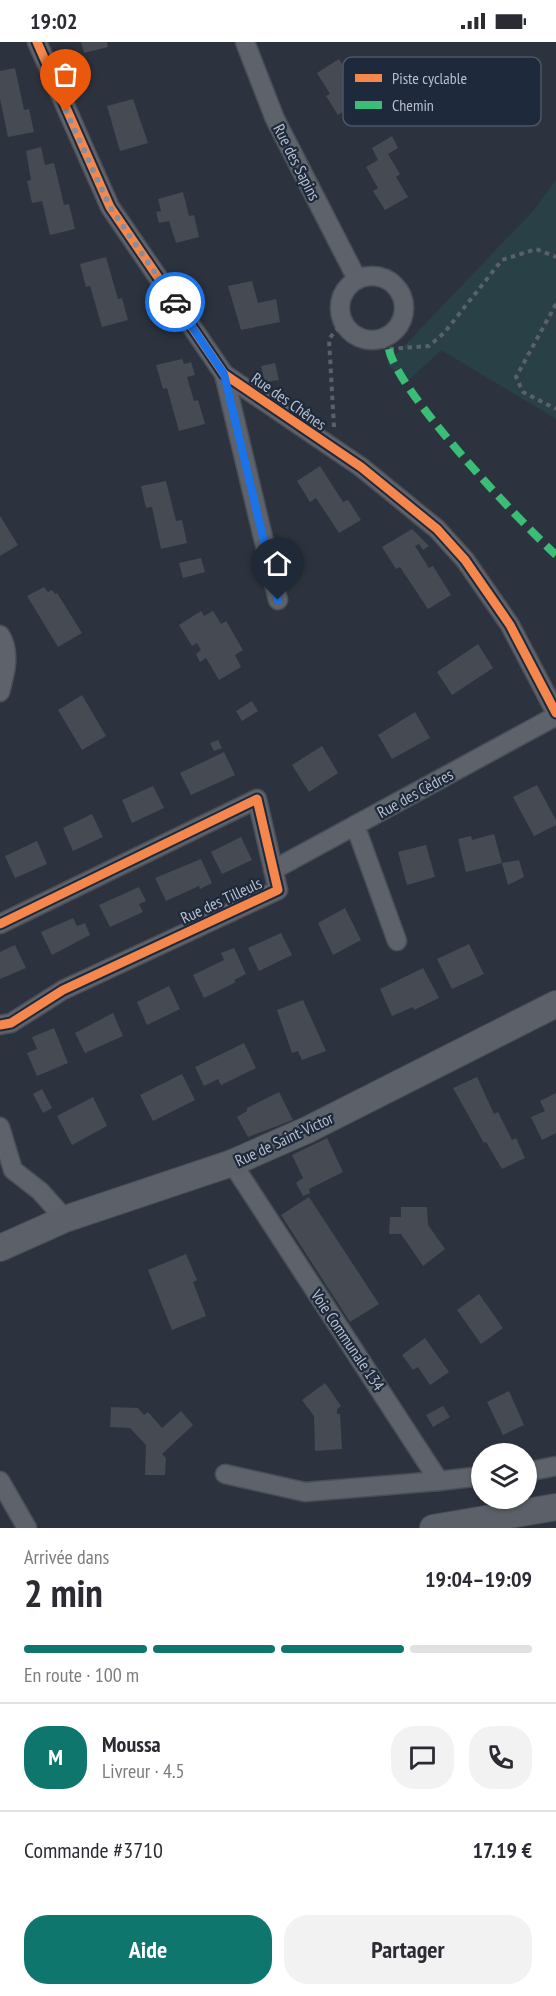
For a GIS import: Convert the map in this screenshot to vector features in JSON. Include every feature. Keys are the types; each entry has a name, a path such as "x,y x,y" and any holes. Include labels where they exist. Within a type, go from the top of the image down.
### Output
{"street":[{"name":"Rue des Chênes","path":"37,42 110,207 224,374 389,489 437,529 465,560 510,625 556,714"},
{"name":"Rue des Sapins","path":"244,42 275,119 357,279"},
{"path":"370,276 382,277 393,283 401,293 404,305 400,323 387,336 374,340 362,338 351,332 344,322 340,310 341,298 357,279 370,276"},
{"path":"224,374 278,600"},
{"path":"0,635 4,642 6,669 0,693"},
{"name":"Rue des Cèdres","path":"273,870 556,714"},
{"name":"Rue des Tilleuls","path":"0,924 257,799 278,890 63,990 11,1023 0,1024"},
{"path":"355,825 397,941"},
{"name":"Rue de Saint-Victor","path":"0,1248 65,1219 232,1163 307,1130 556,1004"},
{"path":"0,1127 7,1168 40,1191 65,1219"},
{"name":"Voie Communale 134","path":"232,1163 439,1481"},
{"path":"537,1470 556,1466"},
{"path":"225,1474 305,1492 471,1477"},
{"path":"2,1484 27,1528"},
{"path":"433,1528 556,1507"}],"path":[{"path":"374,340 389,349 429,346 444,333 502,260 536,249 556,257"},
{"path":"556,304 516,377 523,392 556,409"},
{"path":"327,446 335,425 329,339 344,322"}],"green space":[{"path":"556,180 556,419 441,350 408,381 387,364 533,211"}],"building":[{"path":"81,42 107,42 108,47 84,53"},
{"path":"339,59 343,65 343,112 338,115 326,96 330,94 317,73"},
{"path":"15,68 24,110 29,109 34,132 8,137 0,99 0,71"},
{"path":"133,99 148,143 120,151 107,106"},
{"path":"392,136 398,148 388,154 400,174 396,177 408,197 385,210 373,191 378,188 366,167 378,160 372,148"},
{"path":"41,147 45,165 54,163 64,205 69,204 75,229 50,235 42,201 32,203 27,181 31,180 26,151"},
{"path":"183,192 189,216 194,215 199,237 176,243 169,221 159,223 156,212 161,211 158,199"},
{"path":"106,257 118,299 122,298 128,320 102,327 90,286 86,287 80,264"},
{"path":"252,281 258,303 276,299 280,322 241,330 228,286"},
{"path":"182,359 184,364 191,362 195,375 187,377 194,401 198,400 205,424 179,431 167,388 163,389 156,365"},
{"path":"275,363 279,380 265,382 261,366"},
{"path":"320,466 343,502 348,500 361,520 339,533 316,498 310,502 297,481"},
{"path":"166,481 176,521 182,520 187,543 161,549 152,507 146,508 141,486"},
{"path":"0,516 18,545 0,556"},
{"path":"412,529 429,546 423,550 419,544 415,546 429,568 433,566 451,595 428,609 400,567 396,569 382,547"},
{"path":"201,558 205,572 183,578 179,563"},
{"path":"44,587 48,592 52,590 55,594 57,593 82,633 58,647 27,596"},
{"path":"201,611 204,616 213,611 221,624 226,621 243,650 235,655 241,667 219,680 206,658 200,662 196,654 201,650 197,643 192,646 179,625"},
{"path":"478,644 493,668 452,695 437,672"},
{"path":"82,695 106,736 82,750 58,710"},
{"path":"252,701 258,711 242,721 236,711"},
{"path":"415,712 430,738 392,759 378,735"},
{"path":"218,740 222,748 214,751 210,743"},
{"path":"322,746 338,773 309,792 292,765"},
{"path":"224,752 235,775 191,795 180,773"},
{"path":"537,785 556,820 556,825 534,836 513,797"},
{"path":"153,786 164,808 132,823 122,800"},
{"path":"92,814 103,837 73,851 63,828"},
{"path":"494,834 502,863 466,872 458,839 471,836 472,840"},
{"path":"241,837 252,860 222,874 211,852"},
{"path":"37,841 47,864 15,878 5,856"},
{"path":"426,845 435,877 407,885 398,852"},
{"path":"201,859 212,883 200,889 199,886 166,901 155,878"},
{"path":"519,860 524,877 508,885 502,863"},
{"path":"139,887 146,901 139,904 143,912 110,927 99,905"},
{"path":"345,908 361,940 333,955 318,923"},
{"path":"73,918 77,926 85,923 90,935 52,955 41,932"},
{"path":"281,933 292,955 259,971 248,948"},
{"path":"469,944 484,974 452,989 437,959"},
{"path":"15,945 26,968 0,979 0,952"},
{"path":"234,948 246,974 234,980 236,982 204,998 193,975 224,960 221,953"},
{"path":"423,968 439,998 414,1010 413,1007 392,1016 380,989"},
{"path":"169,986 180,1009 147,1025 137,1002"},
{"path":"303,1000 326,1051 302,1060 298,1051 292,1053 277,1010"},
{"path":"113,1013 123,1036 85,1053 75,1033"},
{"path":"54,1028 68,1063 37,1076 27,1053 37,1049 32,1037"},
{"path":"244,1043 256,1068 221,1085 218,1079 204,1086 195,1067"},
{"path":"182,1074 195,1100 153,1121 140,1095"},
{"path":"477,1077 494,1114 498,1112 512,1140 516,1138 525,1158 502,1169 486,1142 484,1143 453,1088"},
{"path":"42,1089 52,1108 43,1113 33,1094"},
{"path":"279,1092 293,1120 248,1137 237,1117 247,1111 247,1108"},
{"path":"556,1093 556,1133 542,1140 531,1117 545,1111 540,1101"},
{"path":"93,1097 107,1126 72,1145 57,1116"},
{"path":"327,1138 343,1172 309,1189 310,1193 303,1196 296,1183 303,1178 292,1155"},
{"path":"309,1197 379,1304 350,1322 281,1215"},
{"path":"401,1207 427,1207 428,1225 445,1249 423,1266 401,1234 389,1234 390,1217 401,1217"},
{"path":"186,1254 197,1280 193,1282 206,1316 172,1330 148,1270"},
{"path":"479,1294 503,1328 481,1344 457,1310"},
{"path":"425,1338 449,1372 430,1385 418,1367 413,1370 402,1355"},
{"path":"325,1383 341,1406 337,1409 337,1414 340,1414 342,1449 315,1451 314,1416 302,1400"},
{"path":"509,1391 524,1425 503,1435 487,1402"},
{"path":"443,1406 450,1417 433,1427 426,1415"},
{"path":"111,1407 138,1408 144,1415 148,1412 162,1428 181,1411 193,1425 162,1454 166,1458 165,1475 145,1475 146,1445 130,1428 110,1427"}],"marked path":[{"path":"389,349 397,368 413,394 435,423 489,486 556,555"}],"cycle path":[{"path":"37,42 110,207 224,374 361,467 437,529 465,560 510,625 556,713"},
{"path":"0,924 257,799 278,890 63,990 11,1023 0,1025"}],"way so far":[{"path":"66,111 110,207 175,302"}],"route":[{"path":"175,302 224,374 278,600"}]}
